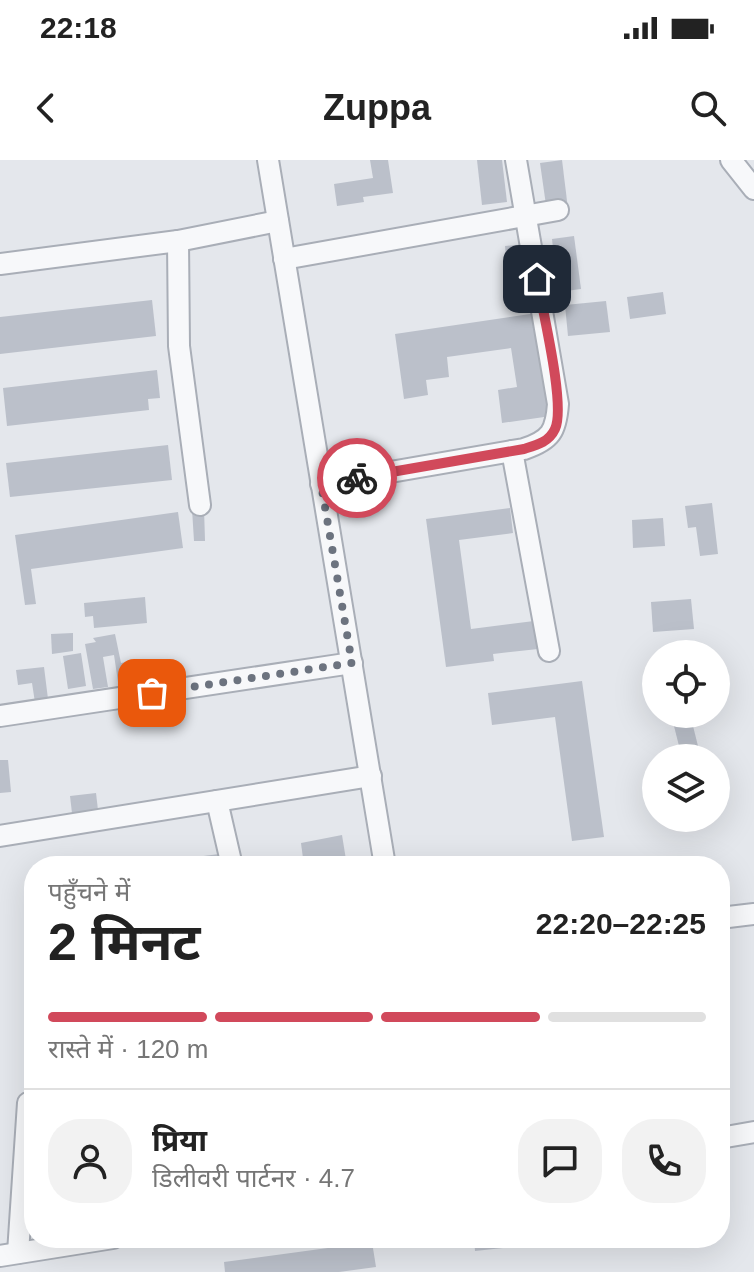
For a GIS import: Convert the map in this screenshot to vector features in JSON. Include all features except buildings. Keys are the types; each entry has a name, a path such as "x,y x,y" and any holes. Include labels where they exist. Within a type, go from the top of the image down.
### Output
{"street":[{"path":"268,160 383,856"},
{"path":"321,484 512,451 546,442 556,428 558,404 516,160"},
{"path":"731,160 754,189"},
{"path":"284,259 558,210"},
{"path":"0,264 178,241 278,221"},
{"path":"178,241 179,346 200,505"},
{"path":"512,451 549,651"},
{"path":"0,716 352,663"},
{"path":"0,836 371,776"},
{"path":"217,801 230,856"},
{"path":"730,917 754,914"},
{"path":"730,1136 754,1132"},
{"path":"24,1135 9,1254 48,1248"}],"way so far":[{"path":"152,693 352,663 321,484 357,478"}],"route":[{"path":"357,478 524,449 546,442 556,428 558,404 537,279"}]}
